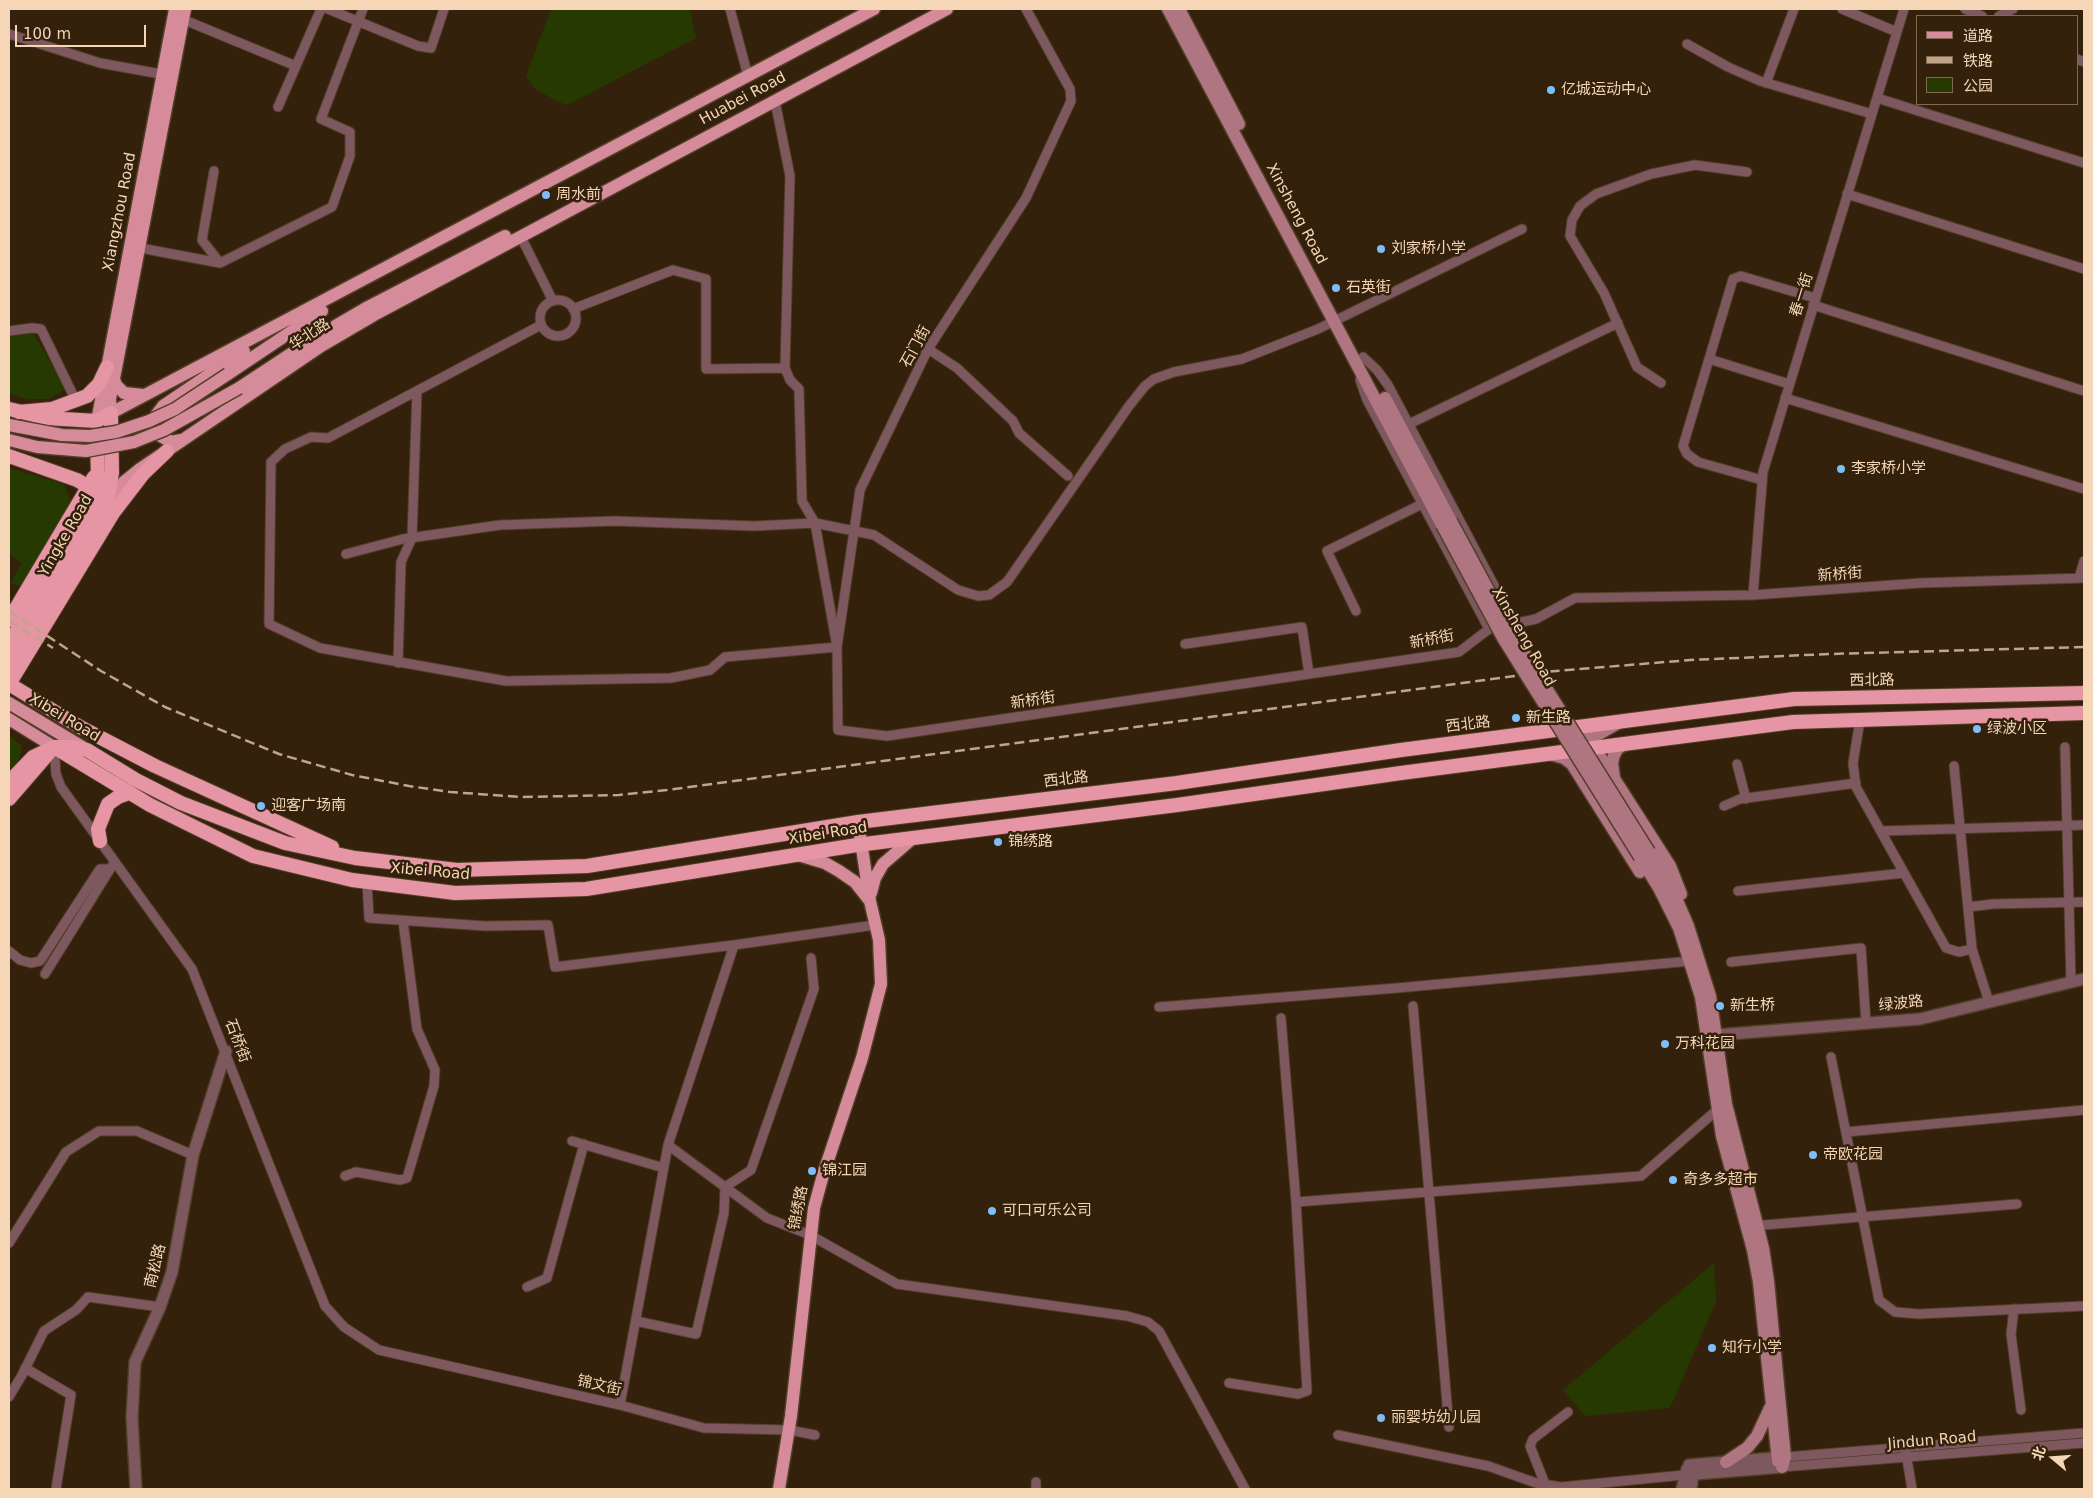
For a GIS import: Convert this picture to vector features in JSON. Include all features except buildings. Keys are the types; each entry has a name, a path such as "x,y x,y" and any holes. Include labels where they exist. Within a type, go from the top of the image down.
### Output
{"highway":[{"path":"14,410 52,409 76,401 94,390 107,367"},
{"path":"14,410 46,418 97,421"},
{"name":"华北路","path":"97,421 111,414"},
{"name":"Yingke Road","path":"9,644 112,474 111,414"},
{"name":"Yingke Road","path":"9,664 92,505 98,467 97,421"},
{"path":"167,451 143,474 113,513 9,684 56,713 163,770 355,858"},
{"path":"9,456 65,476 89,487"},
{"path":"9,620 92,505 89,487 98,467"},
{"path":"65,476 92,505"},
{"name":"西北路","path":"913,838 1177,805 1546,754 1574,757 1588,738 1620,722 1794,699 2084,693"},
{"name":"西北路","path":"858,822 1177,783 1588,738 1628,743 1793,722 2084,712"},
{"path":"9,782 33,757 54,747 64,746 87,750"},
{"path":"9,799 54,747"},
{"name":"Xibei Road","path":"54,747 130,794 174,818 253,856 367,882 455,893 586,889 913,838"},
{"name":"Xibei Road","path":"87,750 136,780 180,802 285,843 355,858 457,870 587,866 858,822"},
{"path":"100,841 98,829 108,804 118,797 130,794"}],"main road":[{"name":"Huabei Road","path":"516,198 874,9"},
{"name":"Huabei Road","path":"554,219 947,9"},
{"name":"Xinsheng Road","path":"1168,9 1338,319 1447,523 1503,638 1678,903 1688,926 1704,972 1732,1134 1752,1226 1768,1281 1781,1461"},
{"name":"Xinsheng Road","path":"1179,9 1338,319"},
{"name":"Xiangzhou Road","path":"111,414 110,399 135,247 167,75 181,12"},
{"name":"华北路","path":"111,414 516,198"},
{"path":"9,424 62,434 90,436 116,432 150,421 175,409 305,321 360,289 478,228 516,198"},
{"name":"华北路","path":"92,505 167,451 321,346 374,315 554,219"},
{"name":"华北路","path":"9,440 61,450 109,448 134,442 164,430 239,388 315,338 449,264 495,241 554,219"},
{"name":"Xiangzhou Road","path":"97,421 107,367 135,247"},
{"path":"185,439 171,442 159,435 156,420 163,406 294,316"},
{"path":"114,379 116,385 124,393 136,396 148,394"},
{"name":"Xibei Road","path":"13,706 87,750"},
{"name":"Xibei Road","path":"10,720 54,747"},
{"path":"1588,738 1614,782 1670,866 1683,901 1688,926"},
{"path":"1614,782 1612,763 1614,755 1618,748 1628,743"},
{"path":"1574,757 1691,961"},
{"name":"锦绣路","path":"779,1489 788,1430 810,1235 823,1175 878,1002 882,964 858,822"},
{"path":"870,901 875,878 882,864 913,838"},
{"name":"Xinsheng Road","path":"1644,854 1670,908 1691,961 1701,997 1717,1110 1729,1164 1752,1226 1771,1403 1781,1461"},
{"path":"796,855 825,862 855,882 870,901"},
{"path":"1726,1462 1743,1452 1757,1436 1766,1421 1771,1403"}],"street":[{"path":"278,107 321,9"},
{"path":"328,9 418,46 431,48 444,9"},
{"path":"135,247 220,263 332,206 350,156 350,132 320,119 362,9"},
{"path":"730,9 748,76"},
{"name":"石门街","path":"838,730 837,647 860,490 928,349 1026,198 1071,100 1070,89 1026,9"},
{"path":"1766,83 1794,9"},
{"path":"1842,9 1897,32"},
{"name":"春一街","path":"1753,595 1762,480 1785,398 1904,9"},
{"path":"1965,9 1980,15"},
{"path":"2001,15 2013,9"},
{"path":"181,12 296,66"},
{"path":"9,34 100,63 167,75"},
{"path":"1687,44 1728,67 1766,83 1872,114"},
{"path":"1877,98 2084,163"},
{"path":"541,325 328,438 311,437 285,448 271,462 269,624 320,648 506,681 671,678 710,670 725,657 837,647 815,523 802,501 799,389 790,380 785,368 790,176 775,101"},
{"path":"1662,383 1637,367 1604,292 1570,236 1572,220 1580,206 1596,194 1671,169 1694,165 1747,172"},
{"path":"214,170 202,240 220,263"},
{"path":"1847,194 2084,269"},
{"path":"346,554 412,538 500,525 615,521 754,526 815,523 874,535 958,590 978,596 989,595 1007,582 1129,406 1145,386 1164,375 1242,359 1338,319 1522,229"},
{"path":"521,236 553,301"},
{"path":"574,308 673,270 706,279 706,370 785,368"},
{"path":"1762,480 1698,462 1687,454 1682,446 1733,279 1741,276 2084,391"},
{"path":"553,301 564,301 574,308 576,320 574,326 566,334 554,336 544,330 540,319 543,308 553,301"},
{"path":"1408,424 1618,323"},
{"path":"9,331 32,328 41,329 76,401"},
{"path":"928,349 957,368 1012,421 1019,433 1068,476"},
{"path":"1359,358 1383,378 1515,625"},
{"path":"1359,358 1367,400 1490,629"},
{"path":"1709,359 1790,384"},
{"path":"398,663 402,562 412,538 417,391"},
{"path":"1785,398 2084,489"},
{"path":"1356,610 1327,551 1422,504"},
{"path":"2082,578 2084,561"},
{"name":"新桥街","path":"838,730 887,736 1459,652 1490,629 1536,619 1575,598 1753,595 1921,583 2082,578"},
{"path":"1185,644 1302,627 1309,674"},
{"path":"1860,720 1853,763 1856,783 1946,948 1959,952 1972,948"},
{"path":"2065,746 2071,982"},
{"name":"石桥街","path":"54,747 56,774 61,787 100,841 113,865 192,970 226,1051 325,1306 344,1327 379,1350"},
{"path":"1737,764 1746,799"},
{"path":"1954,766 1972,948 1989,1002"},
{"path":"1724,806 1746,799 1856,783"},
{"path":"1881,831 2084,825"},
{"path":"9,952 20,960 40,961 100,869 113,865"},
{"path":"45,974 113,865"},
{"path":"1738,890 1904,873"},
{"path":"367,882 369,918 485,926 548,925 555,967 875,925"},
{"path":"1968,907 1993,904 2084,902"},
{"path":"345,1176 356,1172 400,1180 407,1178 434,1086 435,1070 417,1029 403,921"},
{"path":"620,1405 668,1145 734,945"},
{"path":"1731,962 1861,948 1866,1023"},
{"path":"725,1187 751,1170 814,990 811,958"},
{"path":"1159,1007 1397,988 1691,961"},
{"name":"绿波路","path":"1716,1035 1920,1019 2084,979"},
{"path":"1413,1006 1427,1192 1449,1427"},
{"path":"1229,1383 1298,1394 1307,1391 1296,1202 1280,1018"},
{"name":"南松路","path":"136,1489 132,1418 135,1362 160,1308 172,1272 193,1155 226,1051"},
{"path":"1831,1057 1879,1300 1894,1312 1919,1314 2084,1306"},
{"path":"1296,1202 1640,1176 1717,1110"},
{"path":"1846,1132 2039,1116 2084,1110"},
{"path":"9,1243 66,1152 99,1131 137,1131 193,1155"},
{"path":"572,1141 664,1168"},
{"path":"527,1287 547,1278 584,1144"},
{"path":"668,1145 767,1218 810,1235 897,1284 1127,1316 1148,1322 1159,1331 1245,1489"},
{"path":"636,1321 696,1334 724,1212 725,1187"},
{"path":"1752,1226 2017,1204"},
{"path":"9,1397 44,1331 76,1310 88,1297 160,1308"},
{"path":"2014,1309 2011,1334 2021,1410"},
{"name":"锦文街","path":"379,1350 620,1405 704,1428 788,1430 815,1435"},
{"path":"25,1368 71,1395 56,1489"},
{"path":"1545,1484 1530,1446 1533,1438 1568,1412"},
{"name":"Jindun Road","path":"1906,1452 2084,1433"},
{"path":"1338,1435 1488,1466 1545,1484 1561,1487 1781,1461"},
{"name":"Jindun Road","path":"1781,1461 1906,1452 2084,1443"},
{"path":"1906,1452 1912,1489"},
{"path":"1689,1471 1726,1462 1781,1461"},
{"path":"1682,1489 1689,1471"},
{"path":"1689,1471 1691,1489"}],"green space":[{"path":"551,9 690,9 696,38 567,105 534,88 526,76"},
{"path":"33,333 66,388 50,399 27,399 9,394 9,337"},
{"path":"9,468 64,484 72,505 24,588 11,583 21,563 9,554"},
{"path":"9,735 22,746 17,763 9,772"},
{"path":"1714,1263 1716,1302 1670,1408 1585,1416 1563,1390"}],"railway":[{"path":"9,611 101,671 165,707 279,754 352,775 409,786 450,792 522,797 619,795 667,790 1544,672 1690,660 2084,647"},
{"path":"9,621 53,648"}],"place":[{"name":"亿城运动中心","path":"1551,90"},
{"name":"周水前","path":"546,195"},
{"name":"刘家桥小学","path":"1381,249"},
{"name":"石英街","path":"1336,288"},
{"name":"李家桥小学","path":"1841,469"},
{"name":"新生路","path":"1516,718"},
{"name":"绿波小区","path":"1977,729"},
{"name":"迎客广场南","path":"261,806"},
{"name":"锦绣路","path":"998,842"},
{"name":"新生桥","path":"1720,1006"},
{"name":"万科花园","path":"1665,1044"},
{"name":"帝欧花园","path":"1813,1155"},
{"name":"锦江园","path":"812,1171"},
{"name":"奇多多超市","path":"1673,1180"},
{"name":"可口可乐公司","path":"992,1211"},
{"name":"知行小学","path":"1712,1348"},
{"name":"丽婴坊幼儿园","path":"1381,1418"}]}
